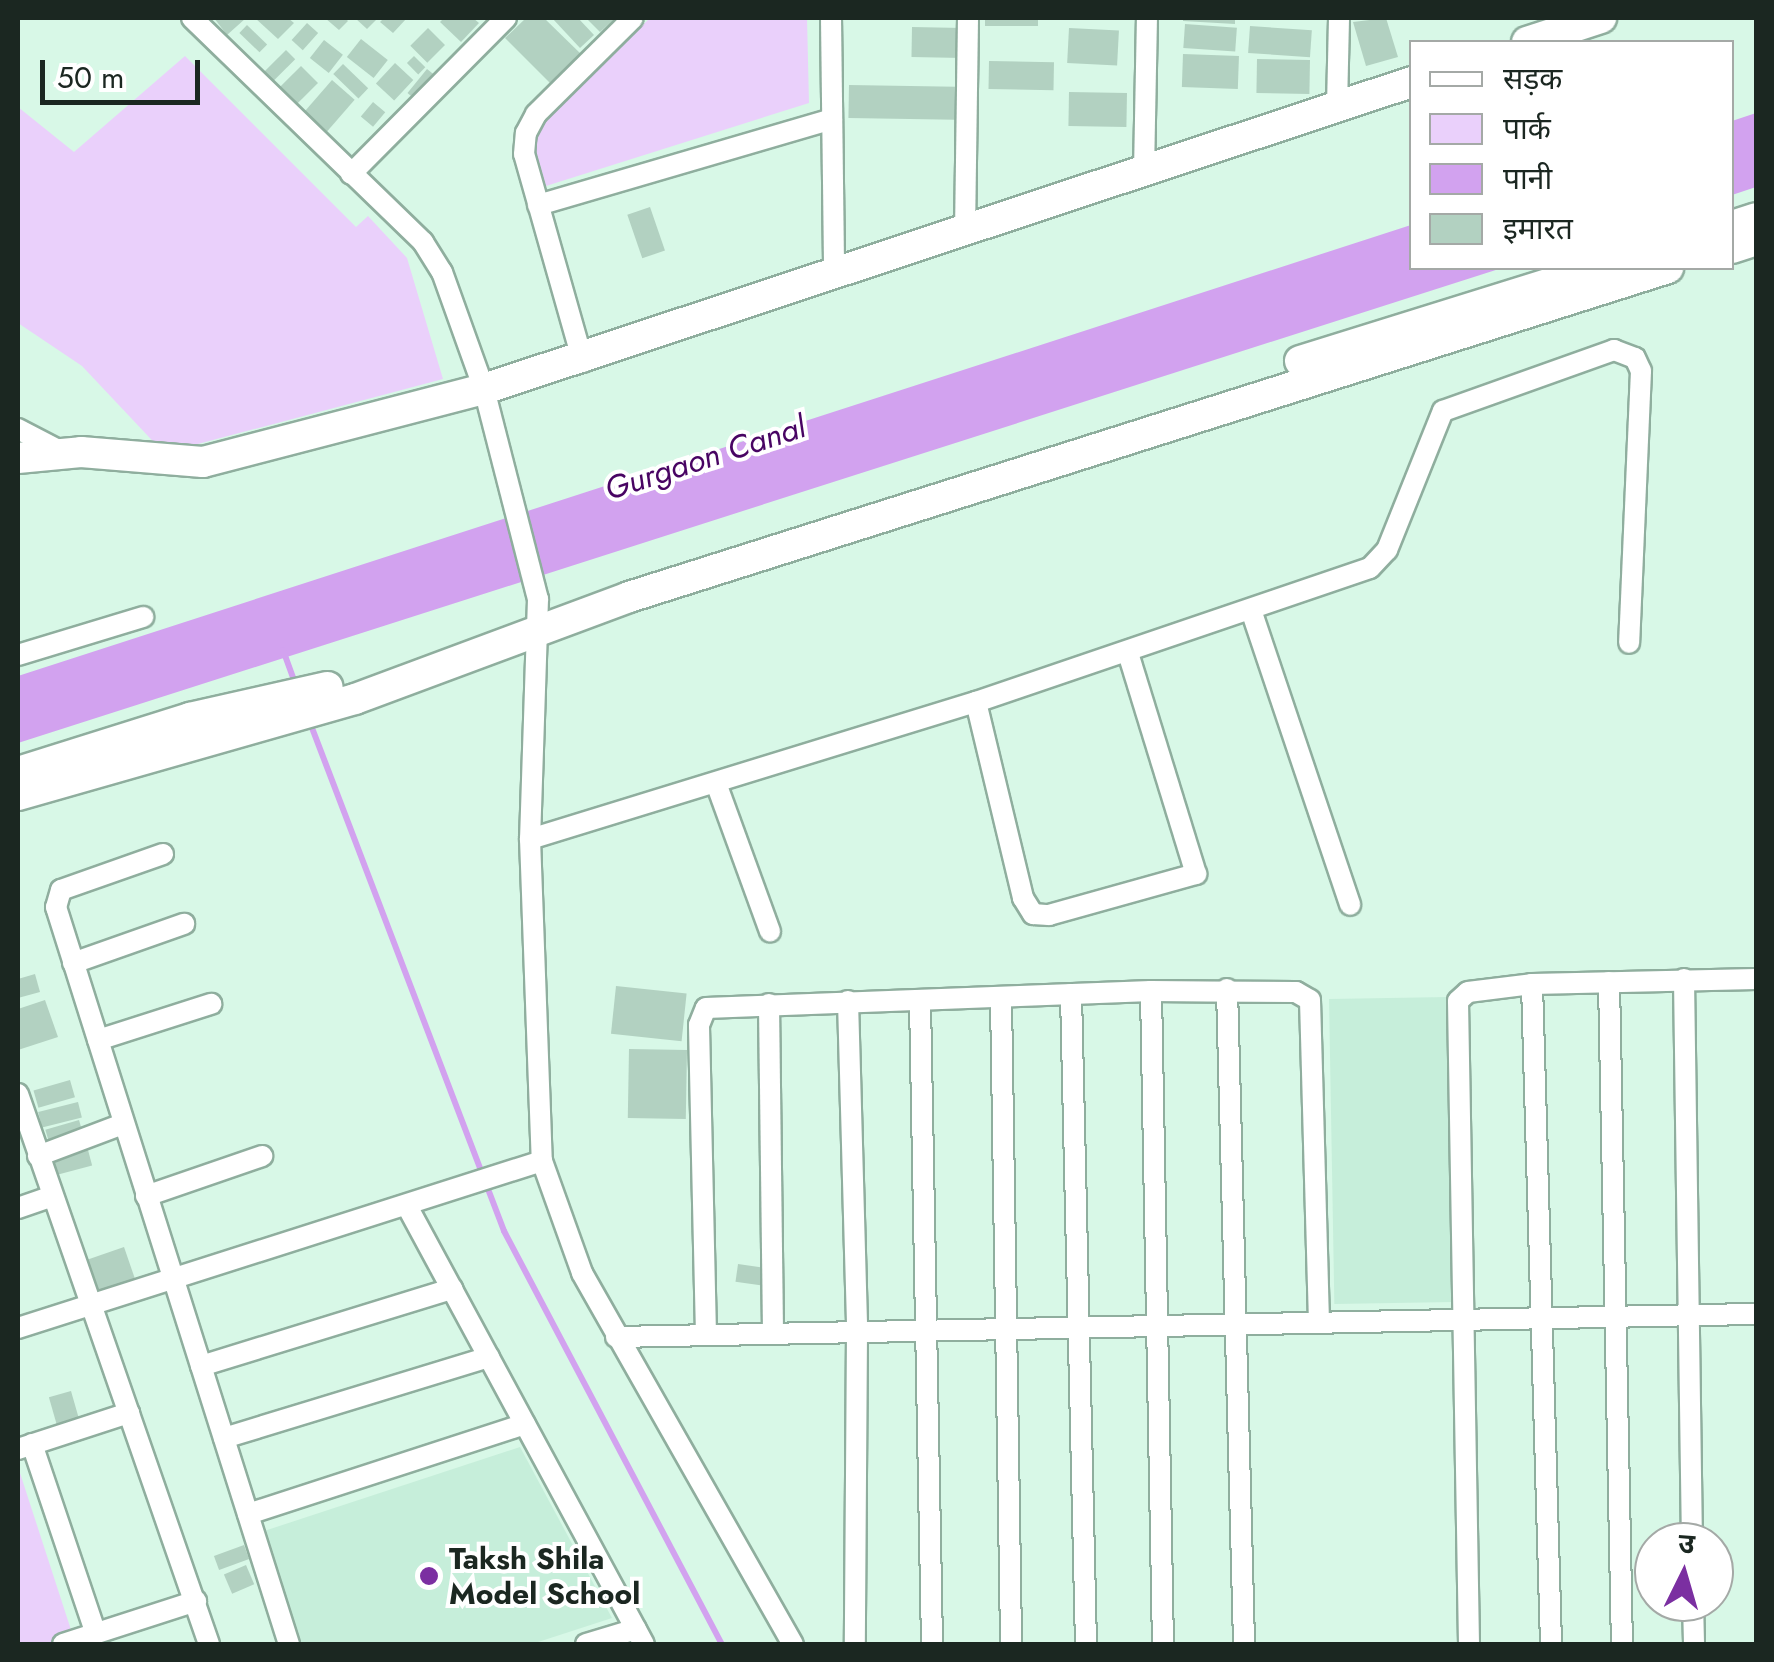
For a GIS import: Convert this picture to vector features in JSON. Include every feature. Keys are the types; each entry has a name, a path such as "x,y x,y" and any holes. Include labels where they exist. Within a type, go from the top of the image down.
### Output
{"main road":[{"path":"1533,40 1601,18"},
{"path":"18,458 62,452 203,462 484,389 583,362 1409,83"},
{"path":"18,794 351,690 537,610 1592,270"},
{"path":"537,610 1661,270"},
{"path":"18,772 190,718 271,714"}],"street":[{"path":"192,18 423,242 442,272 484,389 537,610 530,838 542,1161 566,1237 616,1337 792,1644"},
{"path":"351,174 506,18"},
{"path":"583,362 524,154 536,114 633,18"},
{"path":"831,18 834,277"},
{"path":"965,233 968,18"},
{"path":"1144,172 1147,18"},
{"path":"1337,107 1338,18"},
{"path":"538,205 832,119"},
{"path":"530,838 1128,653 1379,562 1443,411 1566,364 1625,351 1635,358 1642,390 1628,643"},
{"path":"18,429 62,452"},
{"path":"1252,610 1350,904"},
{"path":"18,656 144,617"},
{"path":"976,702 1023,898 1033,914 1050,915 1196,874 1128,653"},
{"path":"716,783 770,931"},
{"path":"163,854 58,893 74,962 289,1644"},
{"path":"74,962 184,924"},
{"path":"1684,979 1692,1522"},
{"path":"1469,1644 1458,1001 1468,992 1532,984 1756,979"},
{"path":"1609,982 1622,1644"},
{"path":"1532,984 1551,1644"},
{"path":"706,1335 701,1017 712,1005 1227,989 1296,992 1310,1000 1318,1322"},
{"path":"1227,989 1244,1644"},
{"path":"1151,991 1163,1644"},
{"path":"1071,994 1086,1644"},
{"path":"1001,997 1011,1644"},
{"path":"848,1001 857,1332 855,1644"},
{"path":"920,1001 932,1644"},
{"path":"98,1040 211,1004"},
{"path":"769,1004 773,1334"},
{"path":"19,1103 209,1644"},
{"path":"38,1156 124,1124"},
{"path":"146,1196 262,1156"},
{"path":"18,1328 542,1161"},
{"path":"18,1208 52,1196"},
{"path":"407,1206 640,1636 586,1644"},
{"path":"201,1366 452,1289"},
{"path":"616,1337 1756,1314"},
{"path":"224,1438 489,1357"},
{"path":"96,1634 25,1446 129,1412"},
{"path":"248,1514 525,1424"},
{"path":"62,1644 196,1602"}],"shaded area":[{"path":"1448,997 1453,1302 1334,1304 1329,999"},
{"name":"Taksh Shila Model School","path":"520,1447 612,1618 532,1644 292,1644 255,1534"}],"green space":[{"path":"650,18 807,18 809,103 546,186 531,134"},
{"path":"185,56 356,227 368,216 407,258 443,379 164,453 82,366 18,323 18,107 74,152"},
{"path":"20,1473 73,1636 47,1644 18,1644"}],"water":[{"path":"1756,113 1756,187 1734,194 1734,120"},
{"name":"Gurgaon Canal","path":"1409,226 1409,270 1496,270 18,743 18,676"}],"building":[{"path":"214,18 246,18 227,35"},
{"path":"255,18 288,18 294,23 278,39"},
{"path":"325,18 345,18 348,21 339,30"},
{"path":"355,18 378,18 367,29"},
{"path":"384,18 407,18 393,33 380,22"},
{"path":"444,18 473,18 479,23 461,42 440,22"},
{"path":"526,18 544,18 583,56 553,86 505,38"},
{"path":"552,18 578,18 594,35 580,48"},
{"path":"586,18 612,18 614,19 600,32"},
{"path":"985,18 1038,18 1038,26 985,26"},
{"path":"1235,18 1235,24 1183,21"},
{"path":"1386,18 1398,57 1366,66 1353,22"},
{"path":"307,23 318,33 303,50 292,40"},
{"path":"1185,24 1237,28 1235,52 1183,48"},
{"path":"247,25 267,44 260,52 239,33"},
{"path":"1250,26 1312,30 1310,57 1248,53"},
{"path":"912,27 963,28 962,58 911,57"},
{"path":"428,28 445,45 427,63 410,46"},
{"path":"1069,28 1119,31 1117,66 1067,63"},
{"path":"361,39 388,60 374,78 347,57"},
{"path":"324,40 343,55 329,73 310,58"},
{"path":"286,50 295,59 272,83 263,73"},
{"path":"1183,54 1239,56 1238,89 1182,87"},
{"path":"414,56 425,67 418,74 407,63"},
{"path":"1257,59 1310,60 1309,94 1256,93"},
{"path":"989,61 1054,62 1054,90 989,89"},
{"path":"395,63 413,80 394,101 376,83"},
{"path":"343,64 368,88 358,98 333,74"},
{"path":"301,66 318,83 295,106 278,89"},
{"path":"427,69 438,78 418,102 407,93"},
{"path":"332,80 355,100 322,137 299,118"},
{"path":"849,85 956,87 955,120 848,118"},
{"path":"1069,92 1127,93 1126,127 1068,126"},
{"path":"373,102 385,112 373,127 361,117"},
{"path":"650,207 665,250 642,258 627,215"},
{"path":"35,974 40,992 18,998 18,979"},
{"path":"616,986 687,993 682,1041 611,1034"},
{"path":"45,1000 58,1037 18,1050 18,1009"},
{"path":"629,1049 687,1050 686,1119 628,1118"},
{"path":"70,1080 75,1097 38,1108 33,1090"},
{"path":"78,1102 82,1118 42,1127 38,1112"},
{"path":"79,1120 83,1134 49,1144 45,1130"},
{"path":"88,1150 92,1165 55,1175 51,1160"},
{"path":"124,1247 136,1281 96,1295 84,1261"},
{"path":"738,1264 768,1268 765,1286 735,1282"},
{"path":"71,1391 80,1423 58,1429 49,1397"},
{"path":"244,1545 249,1559 219,1570 214,1556"},
{"path":"246,1565 254,1584 232,1594 224,1574"}],"waterway":[{"path":"283,650 296,685"},
{"path":"309,720 504,1231 722,1644"}],"place":[{"name":"Taksh Shila Model School","path":"429,1576"}]}
